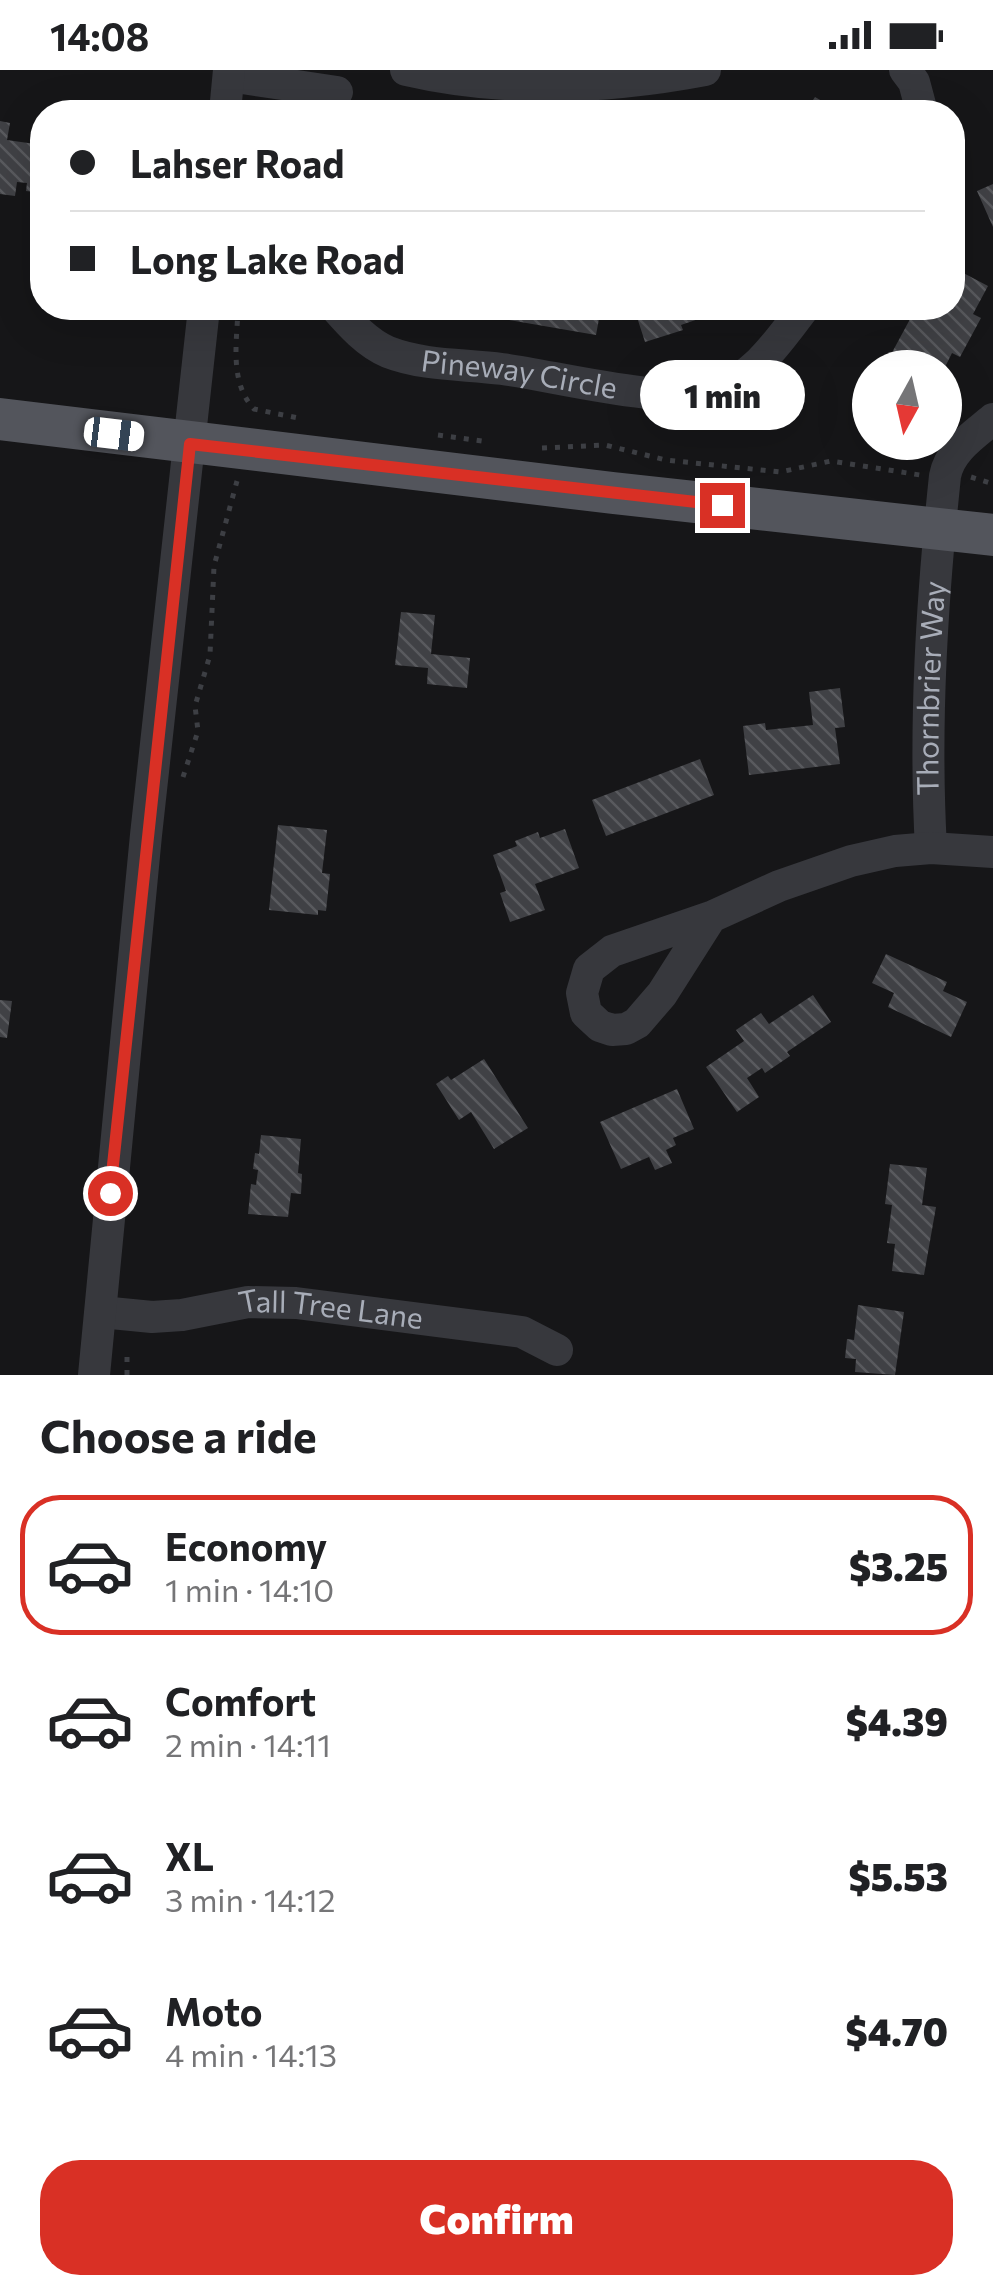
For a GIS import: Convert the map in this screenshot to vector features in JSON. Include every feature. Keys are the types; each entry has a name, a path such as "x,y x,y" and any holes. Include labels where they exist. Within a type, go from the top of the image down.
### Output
{"main road":[{"path":"0,418 190,444 993,534"}],"street":[{"path":"406,70 486,85 558,88 704,70"},
{"path":"905,70 919,100"},
{"path":"226,100 229,73 337,91"},
{"path":"94,1375 142,874 203,320"},
{"name":"Pineway Circle","path":"347,320 386,351 418,360 499,368 670,395 716,390 736,380 760,363 794,320"},
{"name":"Thornbrier Way","path":"931,848 928,693 947,465 959,448 993,419"},
{"path":"711,918 817,871 895,851 931,848 993,852"},
{"name":"Tall Tree Lane","path":"101,1312 152,1317 248,1302 296,1303 522,1332 557,1350"}],"path":[{"path":"238,320 238,380 249,404 263,413 309,420"},
{"path":"246,416 249,404"},
{"path":"423,434 495,443"},
{"path":"536,448 604,445 666,460 780,472 831,460 915,475"},
{"path":"969,476 993,484"},
{"path":"180,788 198,731 195,706 210,655 214,566 238,477"}],"building":[{"path":"0,121 10,123 7,140 30,143 30,192 26,191 27,183 17,182 15,196 0,194"},
{"path":"993,184 993,227 977,191"},
{"path":"965,274 988,286 973,314 981,318 962,353 962,350 893,350 910,320 965,320"},
{"path":"509,320 599,320 596,335"},
{"path":"638,320 696,320 681,325 683,330 645,342"},
{"path":"401,612 435,615 431,654 470,658 467,688 427,684 428,668 395,665"},
{"path":"840,688 845,727 835,728 840,764 749,775 743,726 765,723 766,730 813,725 809,692"},
{"path":"700,759 714,795 606,836 592,800"},
{"path":"278,825 327,830 322,873 330,874 326,911 318,910 318,915 269,910"},
{"path":"565,829 579,868 535,884 545,910 510,922 500,893 506,891 493,855 538,832 540,838"},
{"path":"886,954 947,982 943,991 967,1002 951,1037 888,1007 894,993 872,983"},
{"path":"813,995 831,1022 787,1052 790,1056 765,1073 762,1068 747,1078 759,1097 737,1112 706,1067 744,1041 736,1030 761,1013 769,1024"},
{"path":"0,1000 12,1001 7,1038 0,1037"},
{"path":"484,1059 528,1128 494,1149 471,1112 459,1120 436,1084 448,1076 451,1080"},
{"path":"677,1089 694,1129 673,1138 676,1145 666,1150 672,1163 655,1170 649,1157 621,1169 600,1122"},
{"path":"261,1135 301,1139 301,1194 291,1193 288,1217 248,1214 251,1184 256,1185 258,1170 253,1169"},
{"path":"890,1164 927,1168 922,1205 936,1207 924,1275 892,1271 895,1244 887,1243 892,1205 885,1204"},
{"path":"858,1305 904,1312 895,1375 855,1372 856,1359 845,1358 847,1339 854,1340"}],"route":[{"path":"110,1193 190,444 722,505"}]}
